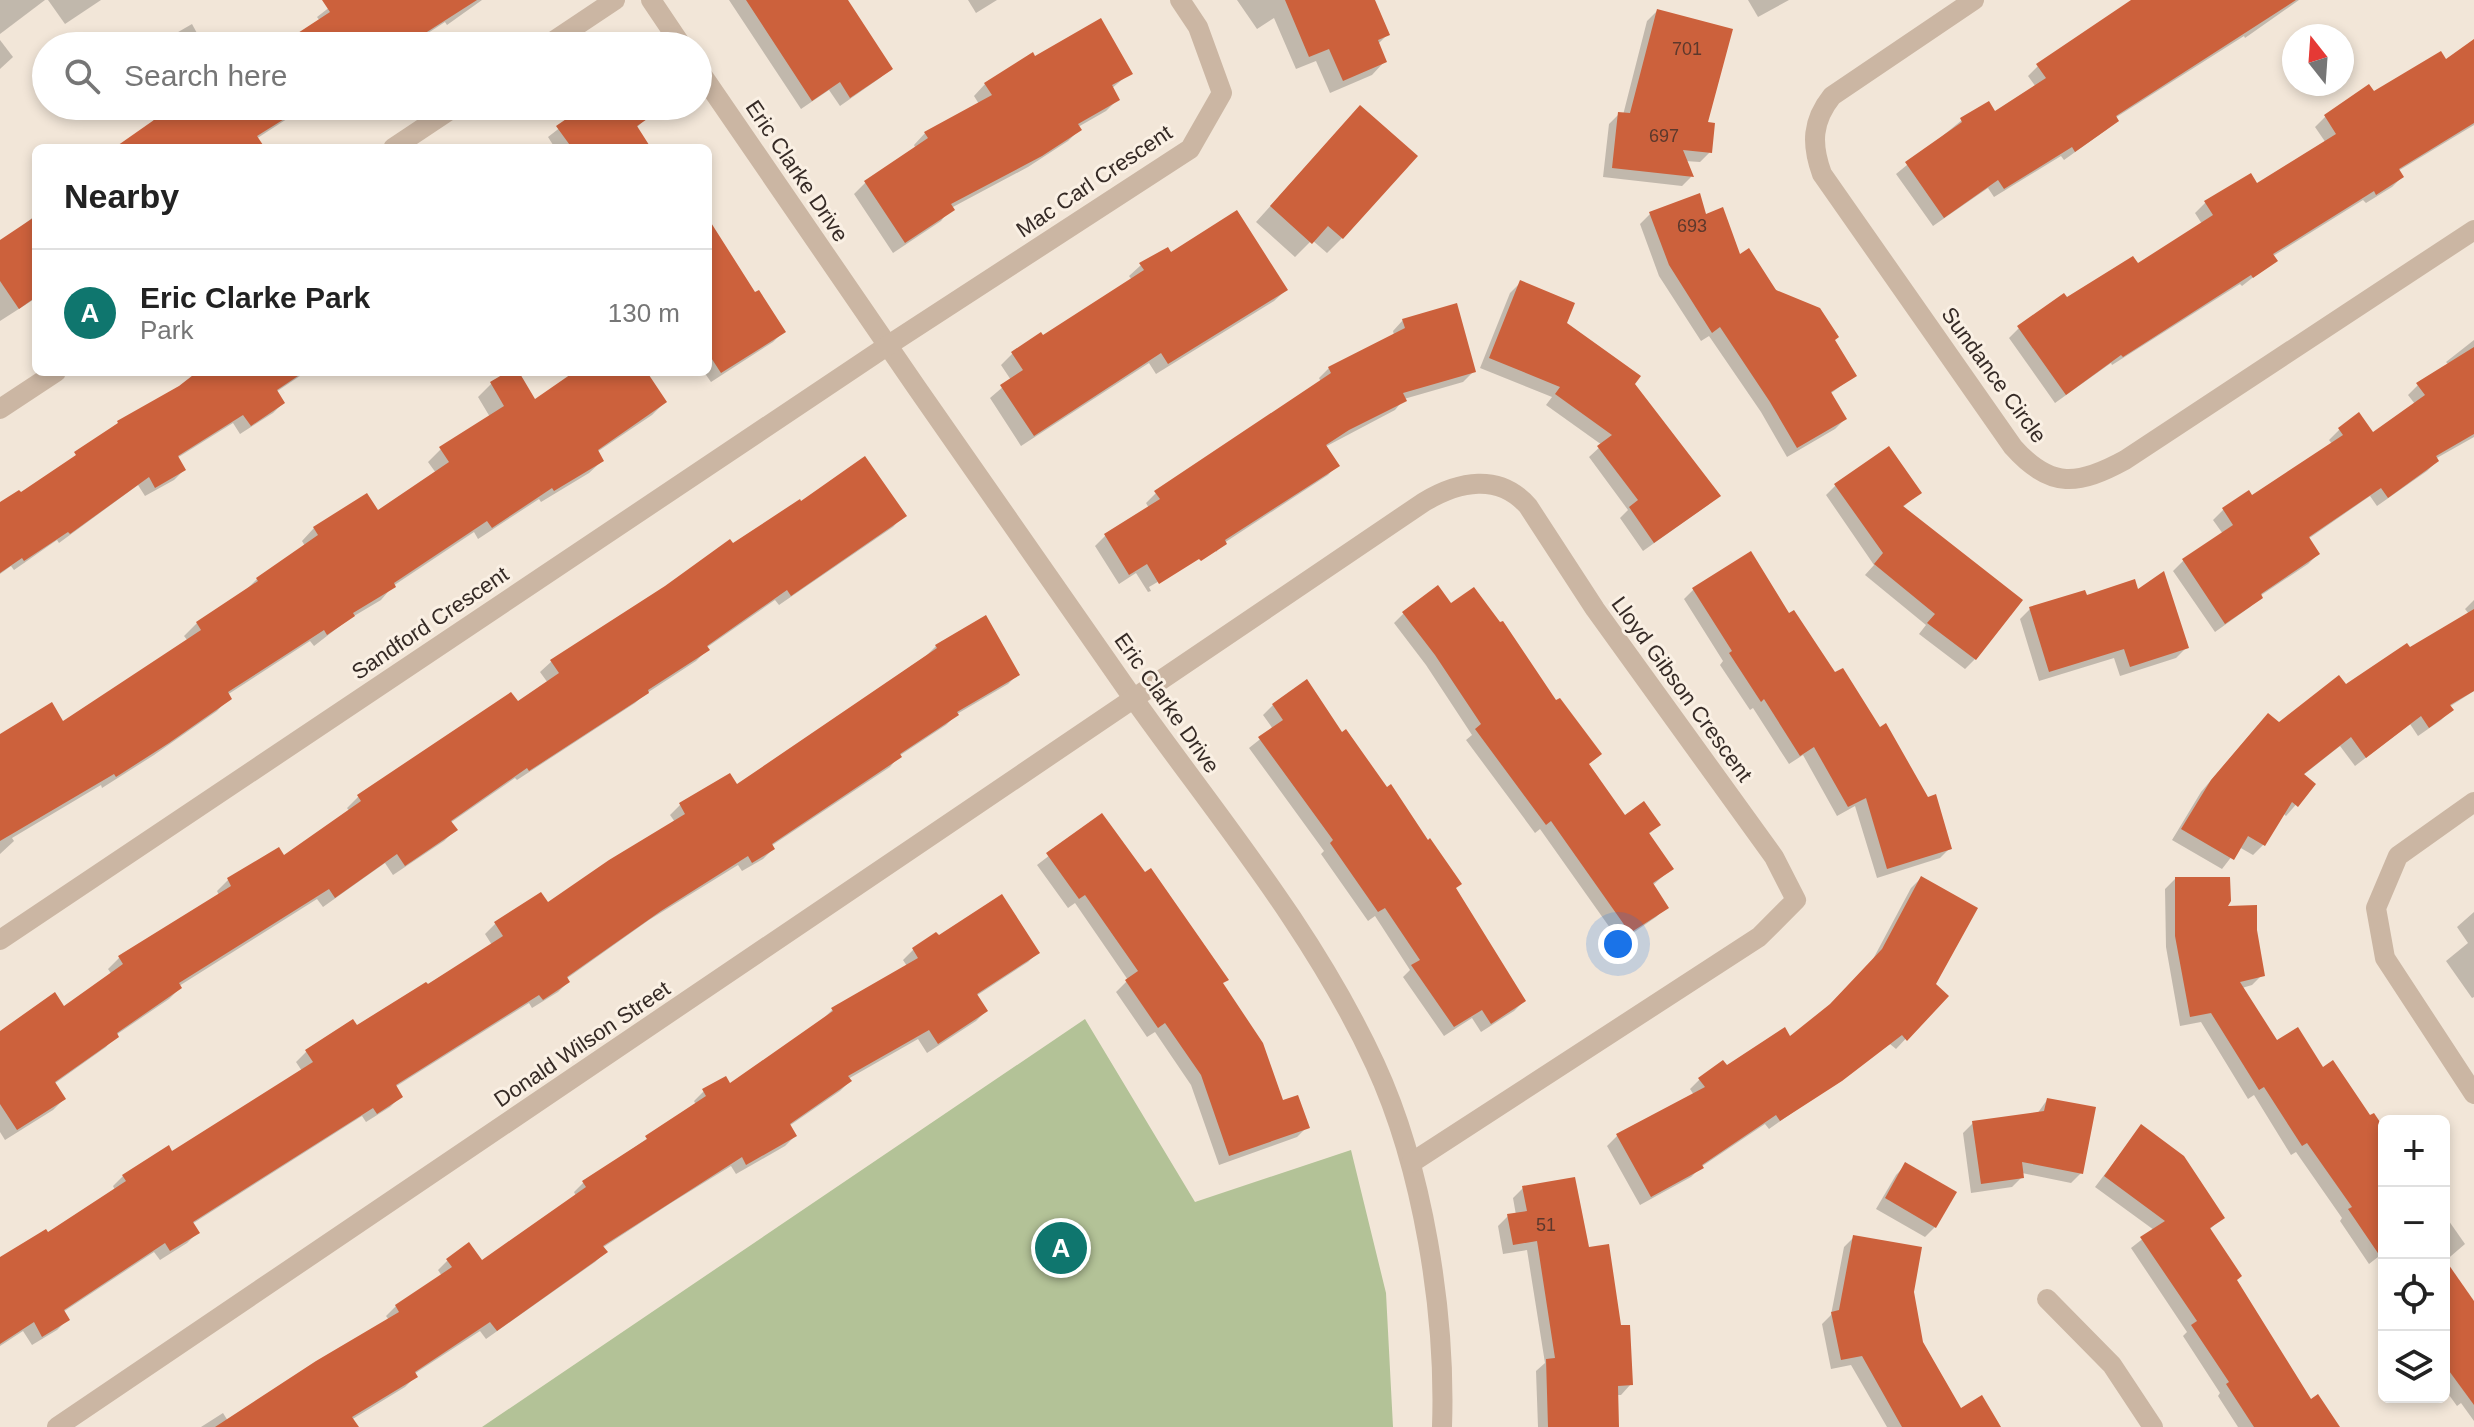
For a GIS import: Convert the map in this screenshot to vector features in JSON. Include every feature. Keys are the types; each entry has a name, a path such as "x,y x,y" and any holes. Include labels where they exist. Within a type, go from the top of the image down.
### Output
{"street":[{"path":"567,32 615,0"},
{"path":"651,0 673,32"},
{"name":"Mac Carl Crescent","path":"887,346 1190,149 1222,93 1198,27 1180,0"},
{"name":"Sundance Circle","path":"1974,0 1832,96 1821,110 1815,129 1814,152 1822,174 2013,447 2027,463 2045,474 2067,481 2083,479 2125,460 2474,230"},
{"name":"Eric Clarke Drive","path":"712,90 887,346 1293,920 1338,992 1376,1064 1411,1163 1437,1300 1442,1427"},
{"path":"399,144 435,120"},
{"name":"Sandford Crescent","path":"0,940 887,346"},
{"path":"0,409 50,376"},
{"name":"Lloyd Gibson Crescent","path":"1135,700 1443,491 1462,484 1485,483 1504,487 1528,506 1595,609 1774,857 1796,900 1759,937 1411,1163"},
{"name":"Donald Wilson Street","path":"57,1427 1135,700"},
{"path":"2474,802 2398,856 2376,908 2385,958 2474,1094"},
{"path":"2047,1299 2112,1365 2153,1427"}],"green space":[{"path":"1085,1019 1195,1202 1351,1150 1386,1293 1393,1427 482,1427"}],"building":[{"path":"322,0 477,0 427,32 299,32 330,12"},
{"path":"746,0 848,0 893,69 850,98 840,82 812,101"},
{"path":"1285,0 1375,0 1390,35 1378,40 1387,62 1343,81 1329,49 1309,57"},
{"path":"2131,0 2296,0 2116,116 2119,121 2075,152 2072,147 2004,189 1998,180 1944,218 1905,162 1962,122 1960,118 1989,101 1995,111 2046,78 2036,64"},
{"path":"1657,9 1733,29 1708,122 1715,123 1712,153 1683,150 1694,177 1612,168 1618,112 1630,113"},
{"path":"1101,18 1133,74 1112,85 1120,100 1078,124 1082,130 1042,156 951,204 955,210 905,243 864,181 928,138 924,132 992,95 984,83 1033,52 1035,56"},
{"path":"2474,39 2474,123 2399,169 2404,177 2376,195 2374,191 2273,254 2278,261 2253,278 2251,275 2123,357 2121,355 2066,395 2017,326 2064,293 2067,297 2133,256 2138,263 2213,215 2204,201 2251,173 2257,183 2336,134 2324,115 2369,84 2374,91 2441,51 2446,59"},
{"path":"1360,105 1418,156 1343,239 1328,226 1312,244 1270,206"},
{"path":"154,120 283,120 257,136 262,144 120,144"},
{"path":"565,120 646,120 637,126 648,144 569,144 556,126"},
{"path":"1700,193 1706,214 1723,207 1740,254 1749,248 1776,290 1820,308 1839,337 1835,340 1857,376 1831,392 1847,419 1797,448 1720,327 1712,333 1669,265 1649,212"},
{"path":"1237,210 1288,290 1168,364 1161,353 1034,436 1000,385 1023,370 1011,352 1144,270 1139,263 1168,247 1171,252"},
{"path":"32,219 32,300 19,309 0,281 0,240"},
{"path":"712,224 755,292 759,290 786,332 721,373 712,359"},
{"path":"1520,280 1575,303 1567,323 1641,376 1635,384 1721,496 1654,543 1629,507 1638,500 1597,446 1612,435 1555,394 1560,387 1489,358"},
{"path":"1457,303 1476,372 1403,393 1407,401 1326,445 1340,466 1225,540 1227,544 1201,561 1199,559 1159,584 1147,564 1129,575 1104,534 1160,499 1154,491 1331,373 1328,367 1405,328 1402,319"},
{"path":"2474,347 2474,434 2436,456 2439,461 2388,498 2381,488 2309,537 2320,554 2261,594 2263,598 2225,624 2182,559 2233,525 2222,508 2249,490 2252,495 2343,435 2338,428 2359,412 2373,432 2425,395 2416,383"},
{"path":"192,376 298,376 277,390 285,403 251,426 243,415 178,456 186,470 155,488 149,477 70,534 68,532 0,573 0,502 19,490 21,492 76,455 74,452 117,421"},
{"path":"500,376 521,376 535,399 568,376 650,376 667,402 598,450 604,461 554,491 552,488 492,528 487,521 394,583 396,587 353,613 355,616 327,635 324,630 228,692 232,699 169,743 116,777 114,774 0,841 0,734 52,702 63,721 201,630 196,622 258,581 256,578 318,535 313,527 367,493 378,510 449,462 439,447 504,406 490,382"},
{"path":"1889,446 1922,493 1903,506 2023,600 1976,660 1927,623 1935,614 1874,564 1883,553 1834,484"},
{"path":"865,456 907,516 791,596 787,590 707,646 710,650 648,690 649,693 529,771 527,768 451,821 458,830 405,866 397,854 335,898 329,889 179,983 182,988 117,1033 119,1037 55,1082 66,1099 17,1130 0,1104 0,1031 55,992 64,1006 123,964 118,956 231,886 227,878 279,847 284,855 361,801 357,795 511,692 518,701 559,673 550,660 665,586 730,539 733,543"},
{"path":"1751,551 1789,613 1794,610 1835,672 1843,668 1880,727 1886,723 1928,797 1936,794 1952,849 1887,869 1866,798 1848,807 1814,747 1800,756 1764,699 1761,702 1692,588"},
{"path":"2164,571 2189,648 2130,667 2124,649 2049,672 2029,607 2085,590 2087,595 2135,579 2138,589"},
{"path":"1438,585 1451,603 1474,587 1500,622 1503,621 1556,700 1560,698 1602,754 1589,764 1625,815 1644,801 1661,825 1649,833 1674,869 1653,883 1669,908 1630,933 1551,821 1546,825 1475,729 1481,724 1402,612"},
{"path":"2474,609 2474,691 2450,705 2454,710 2429,728 2421,716 2366,758 2351,737 2304,774 2316,784 2298,807 2292,802 2265,846 2248,836 2234,860 2181,829 2211,780 2268,713 2279,722 2339,675 2346,684 2407,643 2410,647"},
{"path":"986,615 1020,675 957,712 959,715 900,754 902,757 772,844 775,849 752,863 748,856 661,911 567,977 570,982 543,1000 539,995 396,1085 403,1097 377,1114 373,1108 193,1222 200,1233 170,1251 165,1243 64,1310 70,1320 42,1337 34,1322 0,1344 0,1257 46,1229 48,1232 126,1181 122,1175 169,1145 172,1151 313,1062 305,1050 353,1019 357,1025 503,936 494,922 541,892 548,902 685,814 679,803 730,773 737,784 937,648 935,645"},
{"path":"1307,679 1342,732 1346,729 1387,787 1391,784 1462,884 1456,888 1526,1001 1491,1024 1482,1010 1454,1027 1411,965 1420,960 1385,908 1378,912 1330,843 1333,840 1258,737 1283,720 1272,704"},
{"path":"1102,813 1145,872 1151,868 1229,980 1223,983 1263,1043 1283,1100 1298,1095 1310,1128 1229,1156 1201,1075 1165,1023 1158,1028 1125,980 1138,971 1085,895 1079,899 1046,853"},
{"path":"1921,876 1978,908 1936,984 1949,996 1907,1041 1902,1035 1842,1081 1780,1121 1776,1115 1702,1165 1704,1168 1651,1197 1616,1134 1705,1087 1698,1078 1723,1060 1727,1065 1785,1027 1790,1036 1830,1004 1882,949"},
{"path":"2175,877 2230,877 2231,901 2228,906 2257,905 2257,930 2265,976 2240,982 2277,1040 2298,1027 2323,1067 2333,1060 2370,1115 2374,1113 2378,1119 2378,1253 2348,1209 2352,1207 2307,1143 2302,1146 2264,1087 2259,1090 2211,1013 2190,1017 2175,936"},
{"path":"1002,894 1040,953 977,994 988,1011 938,1044 929,1030 848,1076 852,1081 790,1124 797,1136 746,1165 742,1157 603,1246 608,1252 497,1331 490,1322 415,1372 418,1377 352,1417 359,1427 215,1427 316,1361 399,1312 395,1305 452,1267 446,1259 469,1242 482,1260 586,1187 582,1181 706,1096 702,1089 726,1076 730,1083 833,1011 831,1008 918,958 912,948 936,932 939,935"},
{"path":"2047,1098 2096,1107 2083,1174 2022,1162 2024,1178 1981,1184 1972,1121 2044,1111"},
{"path":"2141,1124 2184,1156 2225,1218 2210,1228 2242,1276 2237,1280 2311,1399 2318,1394 2340,1427 2254,1427 2191,1325 2197,1321 2140,1237 2165,1221 2104,1176"},
{"path":"1905,1162 1957,1192 1936,1228 1885,1198"},
{"path":"1575,1177 1589,1247 1609,1244 1621,1325 1630,1325 1633,1385 1618,1386 1619,1427 1548,1427 1546,1359 1555,1358 1537,1241 1513,1245 1507,1214 1527,1211 1522,1186"},
{"path":"1853,1235 1922,1247 1914,1292 1923,1342 1961,1408 1982,1395 2001,1427 1902,1427 1862,1356 1841,1360 1831,1312 1839,1310"},
{"path":"2450,1267 2474,1301 2474,1405 2450,1372"}],"place":[{"name":"Eric Clarke Park","path":"1061,1248"}]}
